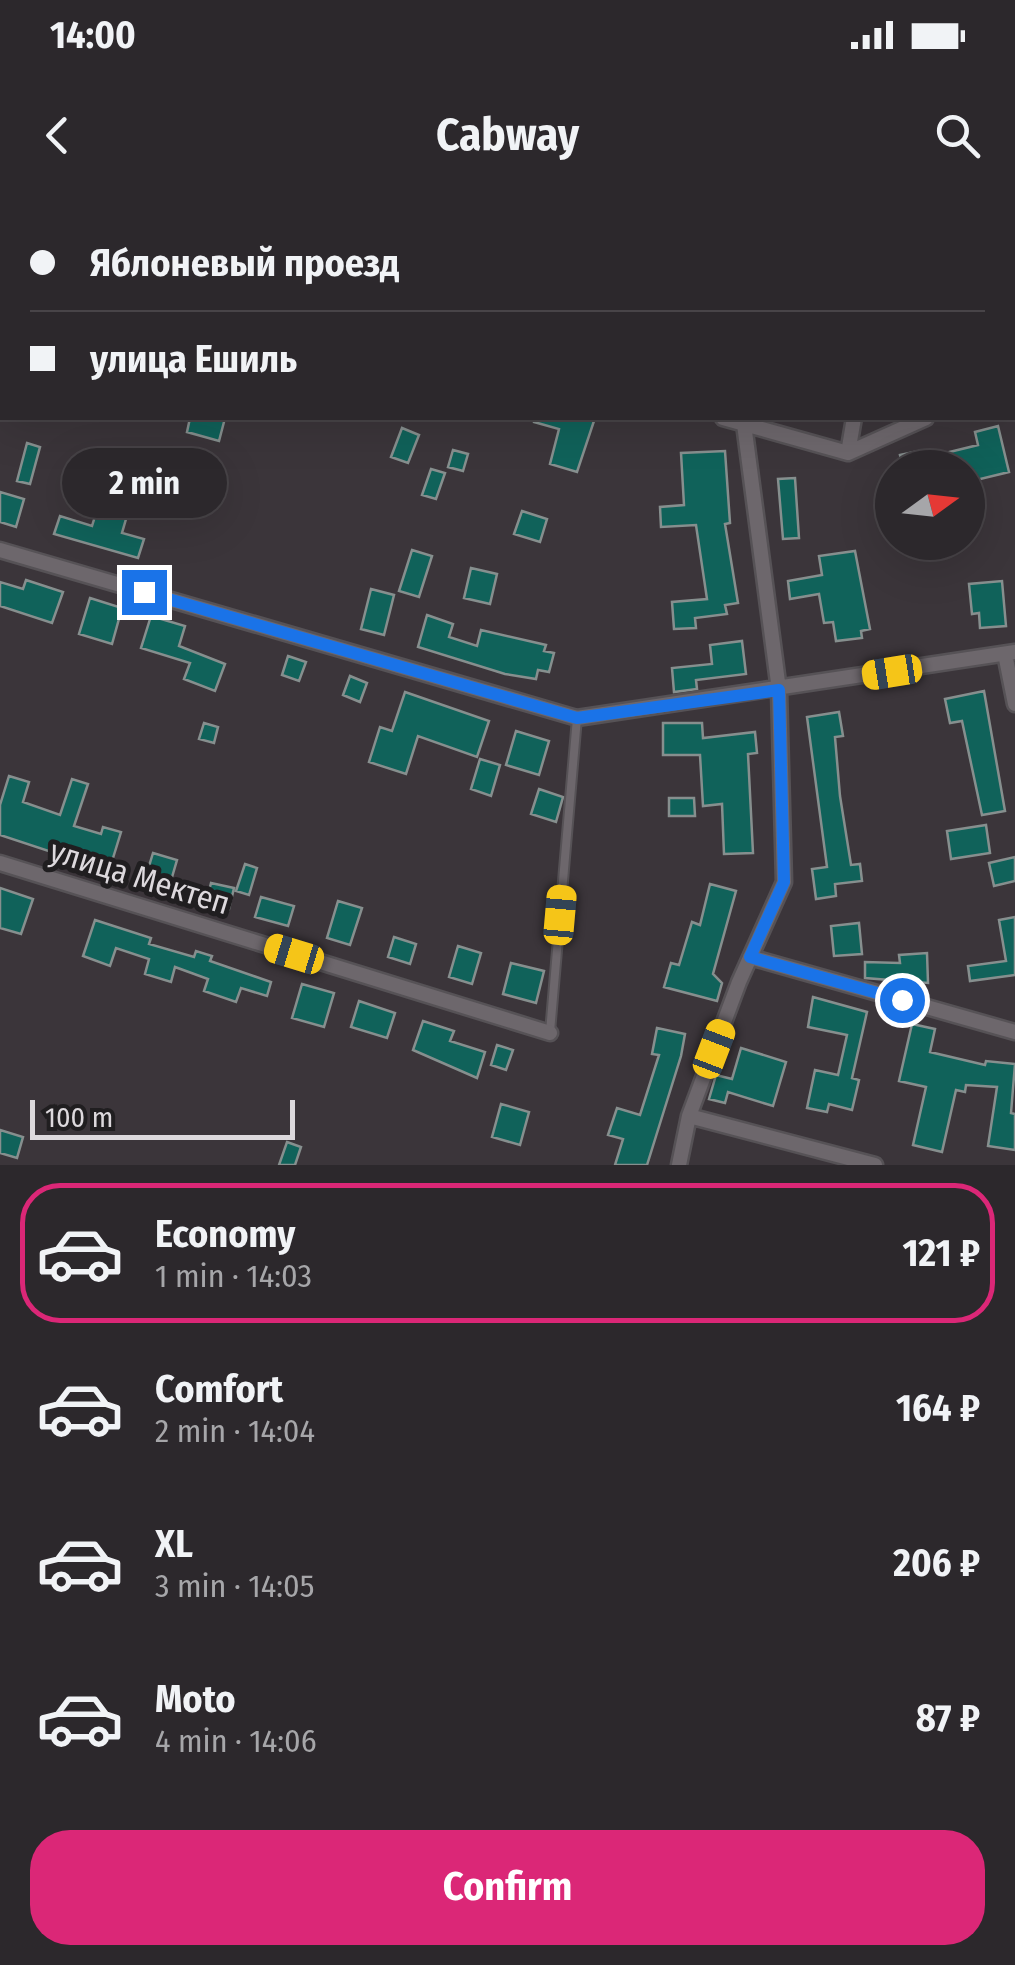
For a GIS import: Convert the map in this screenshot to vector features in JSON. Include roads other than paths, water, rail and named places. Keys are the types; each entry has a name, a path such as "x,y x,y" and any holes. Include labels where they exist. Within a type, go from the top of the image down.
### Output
{"street":[{"path":"730,420 848,453 922,420"},
{"path":"848,453 854,420"},
{"path":"679,1165 689,1116 750,957 784,882 779,690 744,424"},
{"path":"0,550 577,718 1010,653 1015,704"},
{"name":"улица Мектеп","path":"0,863 550,1033"},
{"path":"750,957 1015,1032"},
{"path":"689,1116 875,1165"}],"lane":[{"path":"550,1033 577,718"}]}
